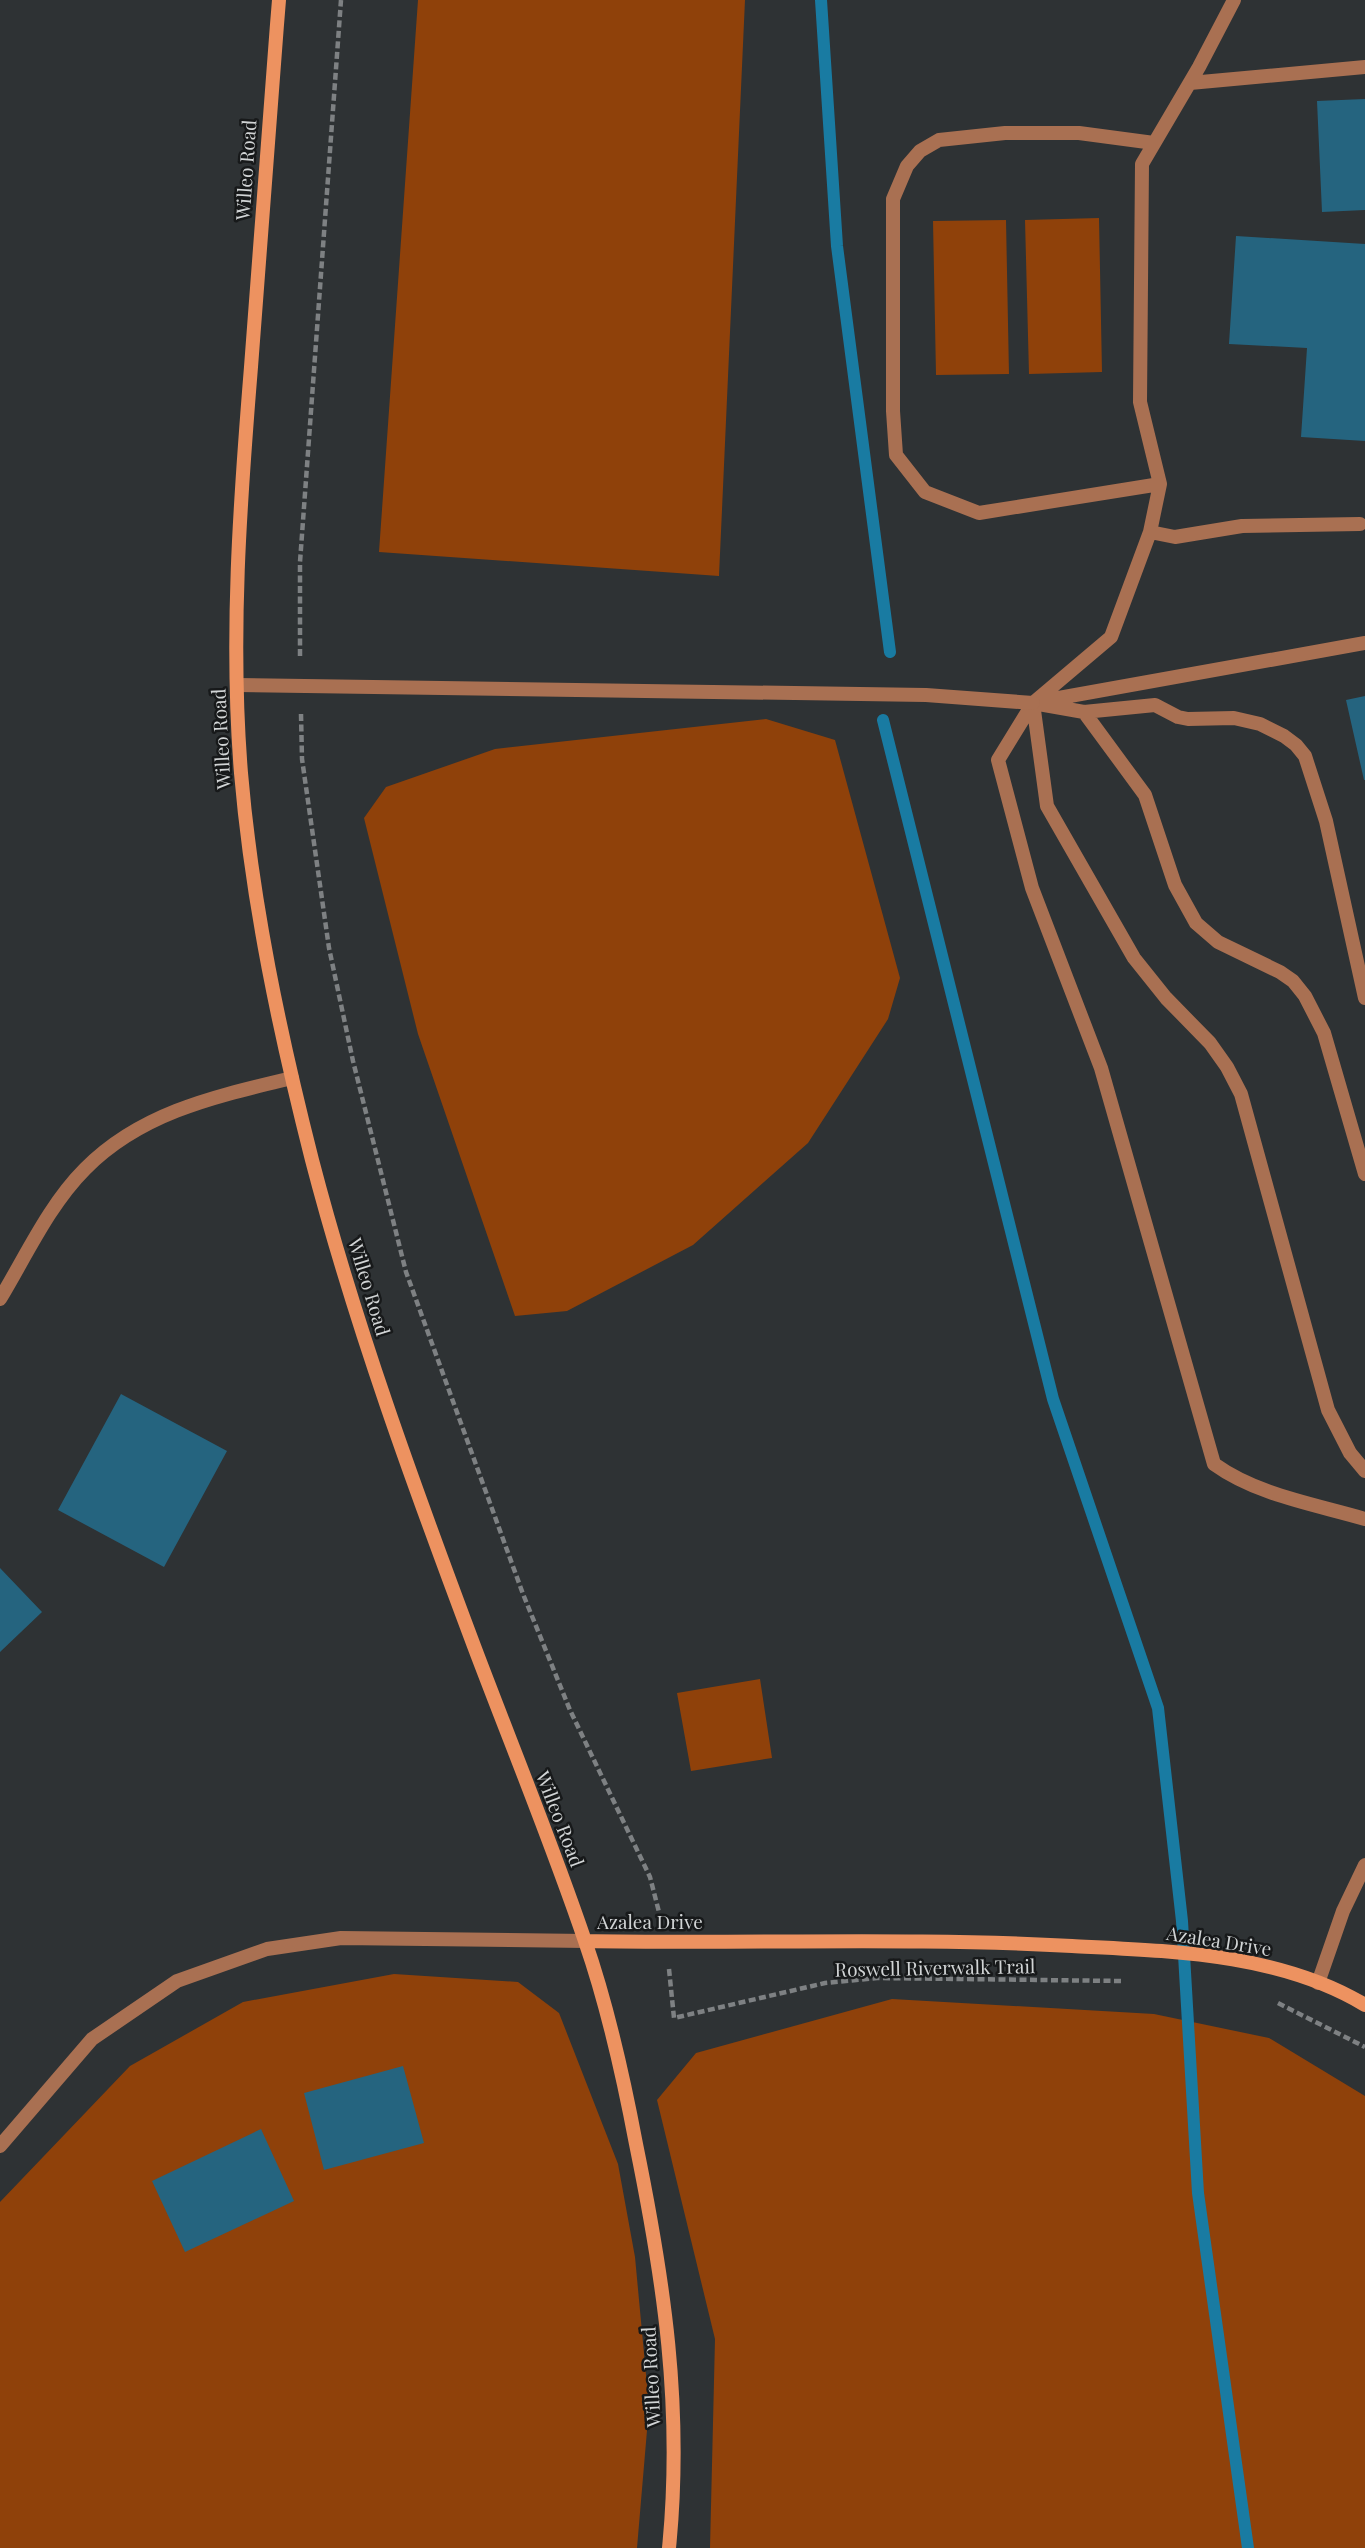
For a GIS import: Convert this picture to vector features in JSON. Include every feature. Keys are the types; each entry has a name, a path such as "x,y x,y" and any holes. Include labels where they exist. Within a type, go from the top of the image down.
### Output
{"street":[{"name":"Willeo Road","path":"279,0 242,474 237,587 237,685 241,771 250,848 271,976 292,1079 361,1330 474,1646 586,1941 616,2046 665,2300 674,2425 669,2548"},
{"path":"1234,0 1190,83 1142,164 1140,401 1160,484 1150,532 1111,637 1033,703 998,760 1032,888 1101,1068 1214,1464 1235,1479 1264,1490 1365,1518"},
{"path":"1190,83 1365,67"},
{"path":"1154,143 1079,133 1004,133 939,140 920,151 907,166 893,199 893,411 896,456 925,492 979,513 1160,484"},
{"path":"1150,532 1175,537 1242,526 1360,524"},
{"path":"1033,703 1365,643"},
{"path":"237,685 926,695 1033,703 1084,712 1155,705 1188,719 1248,720 1272,729 1296,745 1305,756 1326,821 1365,998"},
{"path":"1033,703 1047,806 1134,958 1166,998 1210,1043 1241,1094 1328,1410 1350,1453 1365,1471"},
{"path":"1084,712 1144,794 1175,885 1196,923 1217,942 1286,976 1305,996 1331,1052 1365,1174"},
{"path":"0,1299 55,1208 84,1170 124,1136 174,1110 219,1096 292,1079"},
{"path":"1318,1983 1343,1911 1365,1865"},
{"name":"Azalea Drive","path":"0,2146 92,2039 177,1981 267,1948 341,1938 667,1942 985,1941 1159,1951 1214,1956 1272,1969 1318,1983 1365,2005"}],"path":[{"path":"341,0 300,562 302,759 329,948 353,1061 406,1272 528,1606 570,1710 650,1877 667,1942"},
{"name":"Roswell Riverwalk Trail","path":"667,1942 674,2018 825,1983 864,1979 1127,1981"},
{"path":"1274,2000 1365,2047"}],"shaded area":[{"path":"418,0 745,0 719,576 379,552"},
{"path":"1099,218 1102,372 1029,374 1025,220"},
{"path":"1006,220 1009,374 936,375 933,221"},
{"path":"766,719 835,740 900,978 888,1019 808,1143 693,1245 567,1311 515,1316 418,1034 364,818 386,787 495,749"},
{"path":"760,1679 772,1758 691,1771 677,1693"},
{"path":"394,1974 518,1982 559,2013 618,2164 635,2257 649,2407 637,2548 0,2548 0,2202 130,2066 243,2002"},
{"path":"892,1999 1154,2014 1269,2038 1365,2096 1365,2548 710,2548 715,2339 657,2100 696,2053"}],"building":[{"path":"1365,99 1365,210 1322,212 1317,101"},
{"path":"1236,236 1365,244 1365,441 1301,437 1307,348 1229,344"},
{"path":"1365,696 1365,780 1364,780 1346,700"},
{"path":"121,1394 227,1451 164,1567 58,1510"},
{"path":"0,1568 42,1612 0,1652"},
{"path":"403,2066 424,2143 324,2170 304,2093"},
{"path":"261,2129 294,2201 185,2252 152,2181"}],"waterway":[{"path":"821,0 837,246 890,652"},
{"path":"883,720 1053,1399 1158,1708 1182,1921 1198,2193 1248,2548"}]}
